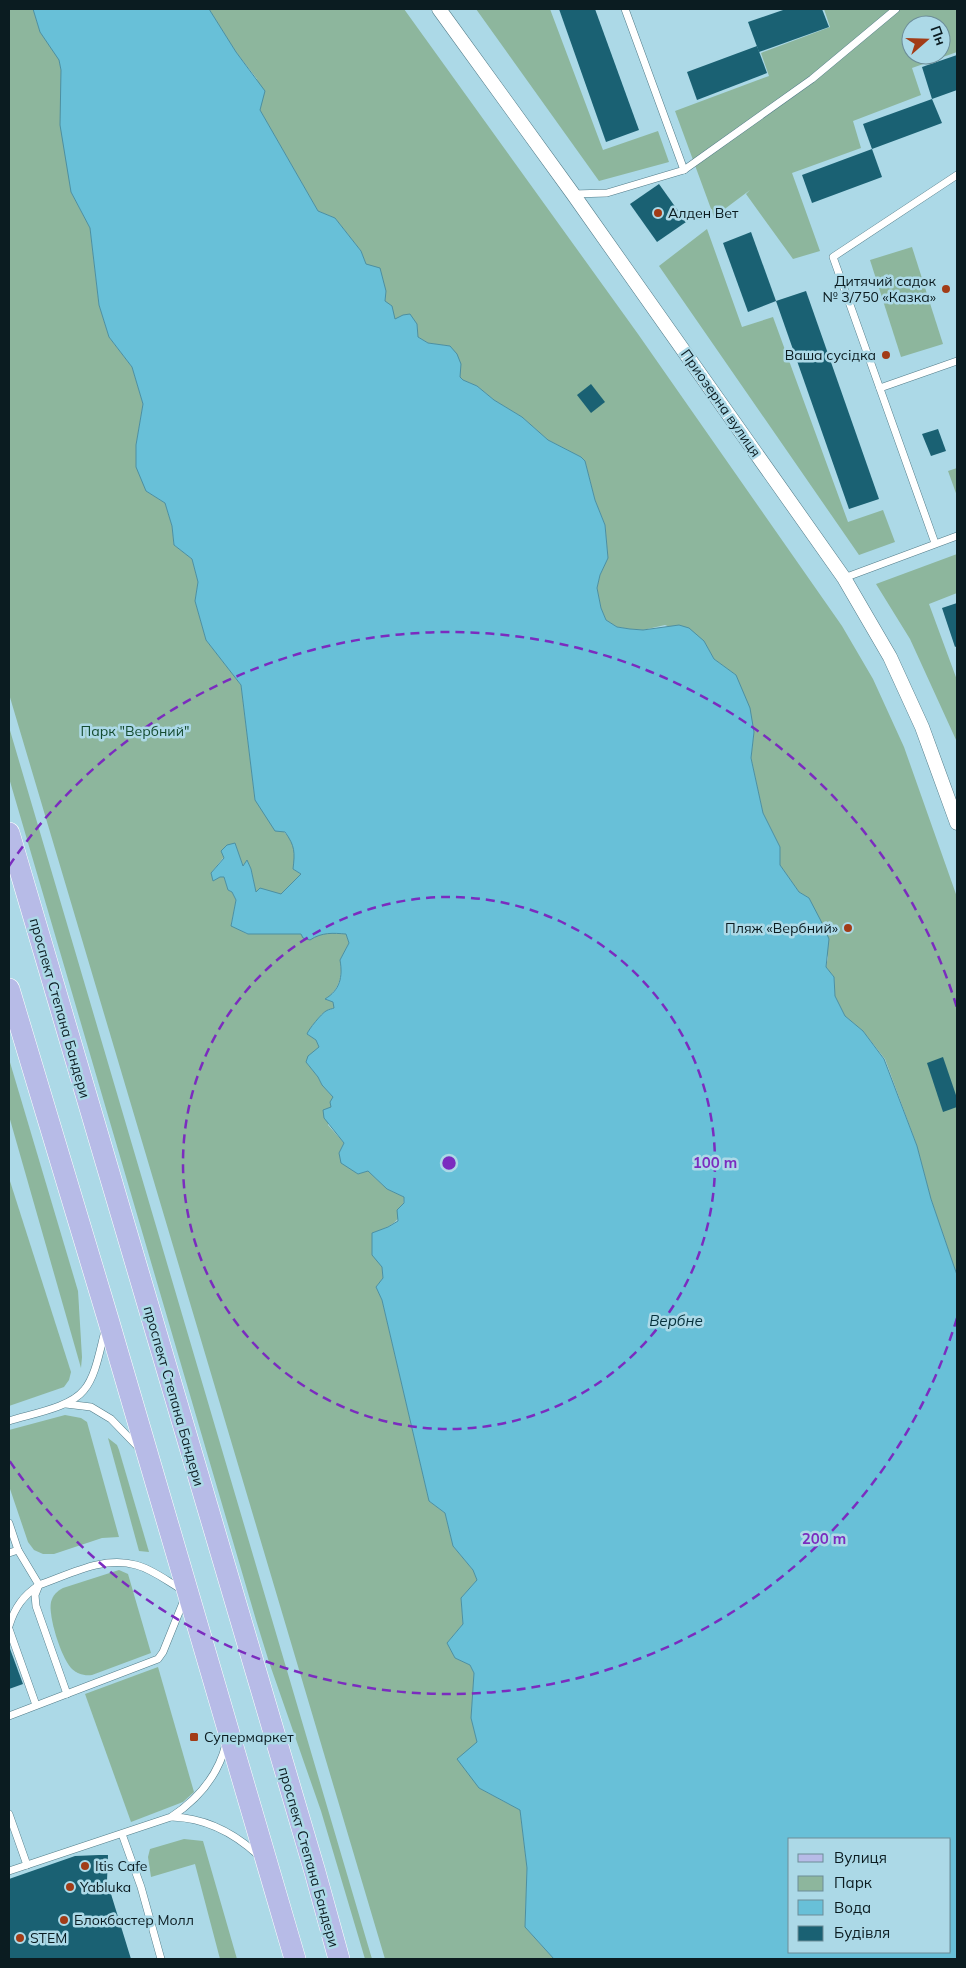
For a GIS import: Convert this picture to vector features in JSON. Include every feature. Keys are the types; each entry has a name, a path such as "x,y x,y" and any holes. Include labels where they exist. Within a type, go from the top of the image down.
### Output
{"main road":[{"name":"проспект Степана Бандери","path":"9,833 339,1959"},
{"path":"9,989 149,1457 295,1959"}],"street":[{"name":"Приозерна вулиця","path":"439,9 574,194 844,578 890,656 922,727 957,823"}],"lane":[{"path":"625,9 684,170"},
{"path":"574,194 607,193 684,170 812,79 896,9"},
{"path":"935,543 833,257 957,175"},
{"path":"880,388 957,361"},
{"path":"844,578 957,536"},
{"path":"9,1421 66,1404 84,1390 95,1368 108,1319"},
{"path":"66,1404 88,1406 110,1419 149,1457"},
{"path":"9,1523 18,1550 39,1585"},
{"path":"9,1553 18,1550"},
{"path":"9,1716 158,1659 163,1652 173,1624 188,1592 138,1566 115,1562 100,1563 39,1585 20,1600 13,1612 9,1628 36,1705"},
{"path":"39,1585 35,1595 36,1606 66,1694"},
{"path":"9,1871 171,1817 186,1808 203,1790 215,1771 224,1750 228,1732"},
{"path":"9,1814 27,1865"},
{"path":"171,1817 194,1819 213,1825 230,1834 267,1863"},
{"path":"122,1834 141,1886 161,1959"}],"green space":[{"name":"Парк \"Вербний\"","path":"9,9 33,9 40,32 59,59 71,192 90,228 99,305 109,337 132,367 143,404 136,445 146,491 165,503 172,526 174,545 192,559 198,582 195,601 206,640 241,685 255,800 293,842 295,855 293,869 301,874 281,894 271,892 256,893 251,869 247,860 243,866 235,843 211,873 213,881 224,877 228,890 232,892 236,900 231,925 247,934 338,933 346,934 349,943 340,960 341,972 337,987 326,999 333,1002 335,1008 324,1012 308,1032 307,1034 316,1040 319,1047 306,1062 333,1097 328,1125 344,1143 339,1153 350,1168 358,1174 368,1171 387,1189 404,1197 402,1212 396,1221 386,1228 372,1233 382,1267 383,1278 376,1287 382,1300 429,1501 445,1513 453,1546 473,1570 477,1580 461,1598 463,1624 447,1643 455,1658 470,1665 474,1673 471,1718 477,1742 479,1788 520,1810 527,1868 525,1927 554,1959 385,1959 9,694"},
{"path":"209,9 404,9 638,334 842,626 873,679 904,747 957,897 957,1275 931,1199 917,1146 885,1059 863,1031 845,1016 835,996 834,977 826,967 828,957 809,898 799,892 780,865 780,847 763,813 751,758 754,732 736,675 714,659 704,641 665,625 643,630 630,629 617,627 606,620 601,608 597,588 600,575 608,558 605,525 595,500 585,461 581,457 548,440 522,417 494,400 477,386 463,380 460,377 460,364 449,346 428,343 418,337 417,324 395,320 385,301 386,291 366,264 361,251 335,218 318,211 260,110 257,79 236,52"},
{"path":"476,9 550,9 603,150 658,131 669,162 599,181"},
{"path":"824,9 957,9 957,52 951,54 951,15 901,15 901,65 920,65 912,68 921,95 853,121 861,148 792,173 820,251 793,259 746,194 750,190 714,217 675,111 769,76 761,53 830,27"},
{"path":"707,229 742,327 773,317 848,522 883,510 895,542 859,555 659,266"},
{"path":"912,247 943,344 901,357 870,260"},
{"path":"957,468 957,496 948,471"},
{"path":"957,554 957,593 929,604 957,680 957,742 910,639 876,584"},
{"path":"9,727 372,1959 365,1959 321,1811 256,1620 9,778"},
{"path":"9,1059 78,1291 81,1368 9,1116"},
{"path":"9,1178 71,1372 69,1380 64,1387 9,1406"},
{"path":"65,1415 81,1418 87,1422 119,1537 102,1538 54,1554 43,1554 34,1550 28,1542 9,1486 9,1430"},
{"path":"108,1438 117,1445 119,1450 149,1552 139,1551"},
{"path":"119,1570 128,1574 151,1653 92,1675 81,1674 76,1672 67,1663 59,1646 51,1617 51,1602 59,1590 63,1588"},
{"path":"158,1667 194,1792 183,1802 131,1822 85,1694"},
{"path":"184,1839 203,1841 237,1959 220,1959 195,1864 151,1877 148,1857 150,1849"}],"water":[{"name":"Вербне","path":"33,9 209,9 236,52 265,91 260,110 318,211 335,218 361,251 366,264 380,268 386,291 385,301 392,306 395,319 410,314 417,324 418,337 428,343 450,346 457,354 461,364 460,377 463,380 477,386 494,400 522,417 548,440 581,457 585,461 595,500 605,525 608,558 600,575 597,588 601,608 606,620 617,627 630,629 643,630 679,625 689,628 704,641 714,659 736,675 750,708 754,732 751,758 763,813 780,847 780,865 799,892 809,898 829,939 826,967 834,977 835,996 845,1016 863,1031 884,1059 917,1146 931,1199 957,1275 957,1959 554,1959 525,1927 527,1868 520,1810 479,1788 457,1759 477,1742 471,1718 474,1673 470,1665 455,1658 447,1643 463,1624 461,1598 477,1580 473,1570 453,1546 445,1513 429,1501 382,1300 376,1287 383,1278 382,1267 372,1255 372,1233 398,1221 397,1210 404,1203 404,1197 387,1189 368,1171 358,1174 341,1163 339,1153 344,1143 324,1118 323,1110 331,1107 330,1102 333,1097 306,1062 308,1056 319,1047 316,1040 307,1034 321,1015 327,1010 334,1008 333,1002 325,999 337,987 341,977 340,960 349,943 346,934 323,934 310,940 303,938 301,934 248,934 231,926 236,900 232,892 228,890 224,877 213,881 211,873 224,858 221,851 227,845 235,843 243,866 247,860 251,869 256,892 260,888 281,894 301,874 293,869 294,849 291,841 285,832 275,831 255,800 241,685 206,640 195,601 198,582 192,559 174,545 172,526 165,503 146,491 136,467 136,445 143,404 132,367 109,337 99,305 90,228 71,192 60,125 61,70 59,60 40,32"}],"building":[{"path":"559,9 595,9 639,130 606,142"},
{"path":"786,9 822,9 829,27 759,52 748,22"},
{"path":"757,46 767,73 697,100 687,72"},
{"path":"957,55 957,90 932,99 922,67 928,65 951,65 951,57"},
{"path":"932,99 942,123 872,149 863,124"},
{"path":"872,149 882,177 812,203 802,175"},
{"name":"Алден Вет","path":"659,184 686,222 657,242 630,204"},
{"path":"751,232 776,301 748,312 723,243"},
{"path":"806,291 879,499 849,509 776,301"},
{"path":"591,384 605,402 591,413 577,395"},
{"path":"938,429 946,451 931,456 922,434"},
{"path":"957,603 957,646 955,647 942,608"},
{"path":"943,1057 957,1098 957,1107 943,1112 927,1063"},
{"path":"9,1646 23,1684 9,1689"},
{"name":"Блокбастер Молл","path":"108,1855 107,1881 131,1959 9,1959 9,1879 75,1856"}],"place":[{"name":"Алден Вет","path":"658,213"},
{"name":"Дитячий садок № 3/750 «Казка»","path":"946,289"},
{"name":"Ваша сусідка","path":"886,355"},
{"name":"Пляж «Вербний»","path":"848,928"},
{"name":"Супермаркет","path":"194,1737"},
{"name":"Itis Cafe","path":"85,1866"},
{"name":"Yabluka","path":"70,1887"},
{"name":"Блокбастер Молл","path":"64,1920"},
{"name":"STEM","path":"20,1938"}]}
